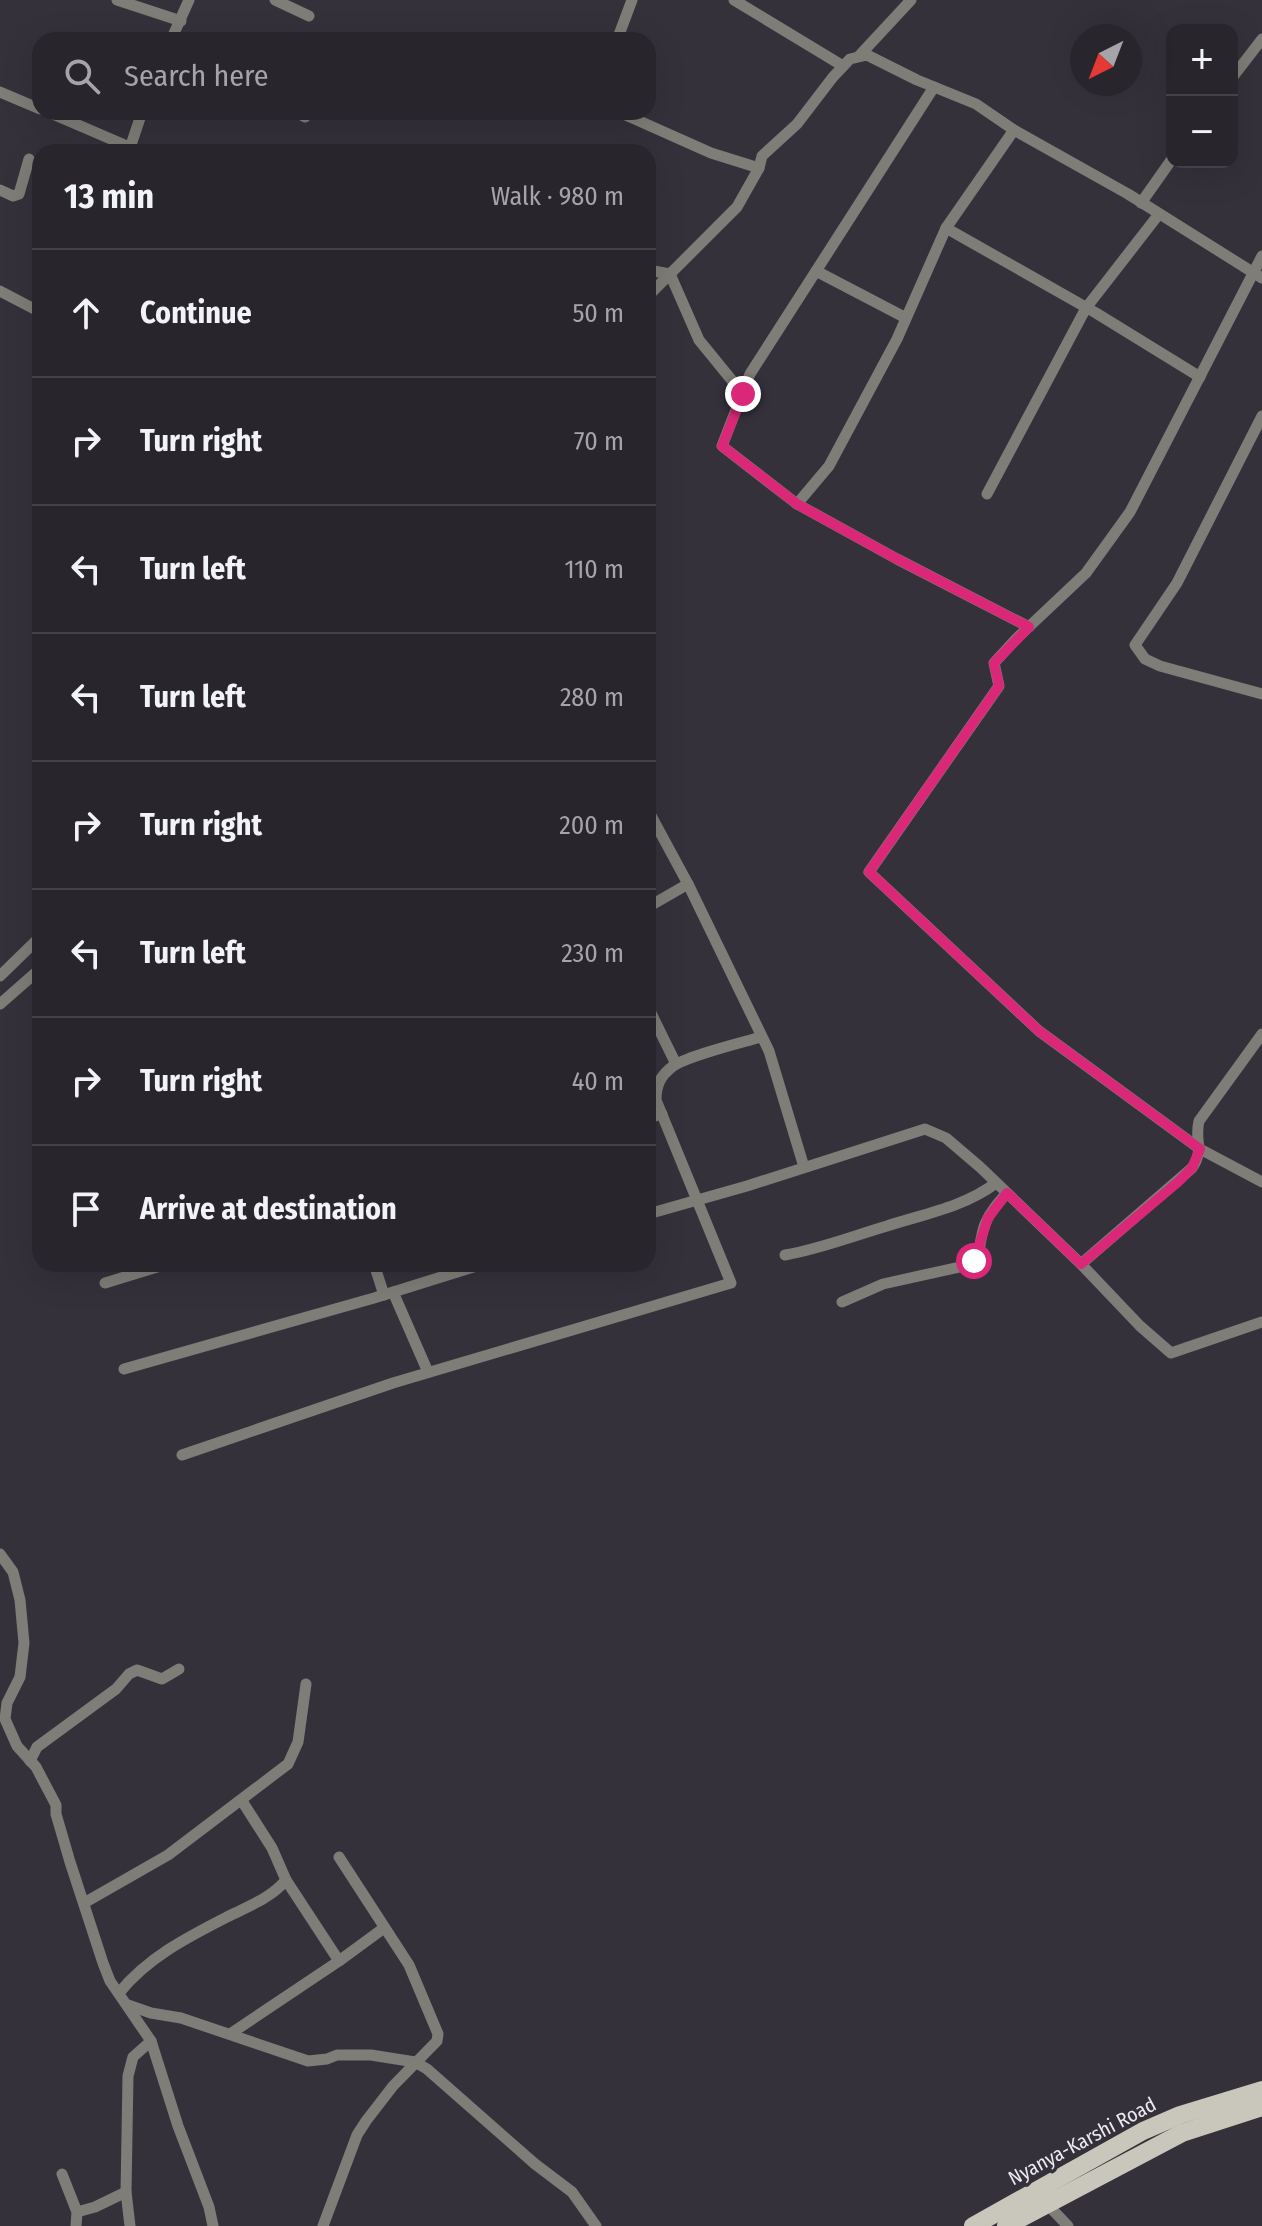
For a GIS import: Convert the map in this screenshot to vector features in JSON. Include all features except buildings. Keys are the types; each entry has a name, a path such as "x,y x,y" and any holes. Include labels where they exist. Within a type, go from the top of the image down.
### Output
{"main road":[{"name":"Nyanya-Karshi Road","path":"1006,2226 1262,2090"},
{"name":"Nyanya-Karshi Road","path":"973,2226 1143,2131 1213,2114 1262,2107"}],"street":[{"path":"117,0 181,21"},
{"path":"175,32 189,0"},
{"path":"275,0 309,16"},
{"path":"620,32 632,0"},
{"path":"734,0 843,66"},
{"path":"753,12 764,0"},
{"path":"858,56 911,0"},
{"path":"1238,70 1262,39"},
{"path":"656,288 737,207 759,168 762,156 797,124 843,66 850,59 867,55 976,104 1256,276"},
{"path":"934,87 750,374 722,446 797,504 1029,627"},
{"path":"0,92 32,106"},
{"path":"66,120 120,144"},
{"path":"135,144 140,120"},
{"path":"637,120 711,153 759,168"},
{"path":"797,504 829,466 906,318 946,228 1014,130"},
{"path":"0,190 13,196 19,194 29,159"},
{"path":"1141,203 1166,168"},
{"path":"987,494 1086,308 1159,214"},
{"path":"946,228 1200,377"},
{"path":"1262,256 1256,276 1130,512 1086,573 994,663 999,686 869,872 1039,1031 1200,1149 1262,1182"},
{"path":"656,271 670,274"},
{"path":"816,271 906,318"},
{"path":"670,274 699,340 743,394"},
{"path":"0,291 32,308"},
{"path":"1261,691 1160,666 1145,659 1135,645 1177,583 1262,416"},
{"path":"656,825 769,1051 804,1167"},
{"path":"656,902 688,884"},
{"path":"0,976 32,945"},
{"path":"0,1004 32,976"},
{"path":"656,1023 676,1064"},
{"path":"1081,1264 1192,1168 1200,1149 1199,1121 1262,1034"},
{"path":"182,1455 428,1372 731,1283 656,1100 656,1089 676,1064 761,1037"},
{"path":"656,1116 662,1114"},
{"path":"656,1212 925,1129 946,1138 1007,1193 1171,1353 1262,1322"},
{"path":"785,1255 952,1207 982,1194 996,1183"},
{"path":"842,1302 883,1284 969,1265 978,1255 988,1218 1007,1193"},
{"path":"105,1283 141,1272"},
{"path":"378,1272 428,1372"},
{"path":"124,1369 458,1272"},
{"path":"0,1554 13,1572 20,1600 24,1643 20,1677 7,1703 5,1719 17,1746 30,1761 56,1805 56,1814 103,1963 110,1981 151,2041 213,2226"},
{"path":"30,1761 37,1747 116,1689 129,1674 137,1670 162,1679 179,1669"},
{"path":"84,1903 168,1855 288,1764 294,1755 302,1722 306,1684"},
{"path":"242,1801 272,1848 286,1880 339,1961"},
{"path":"323,2226 357,2135 393,2086 437,2041 438,2034 409,1965 339,1857"},
{"path":"119,1993 135,1973 153,1959 184,1939 270,1896 286,1880"},
{"path":"230,2034 384,1928"},
{"path":"128,2005 181,2018 308,2061 353,2054 415,2062 572,2192 596,2226"},
{"path":"130,2226 126,2192 128,2076 133,2057 151,2041"},
{"path":"390,2059 393,2086"},
{"path":"62,2174 77,2212 76,2226"},
{"path":"77,2212 126,2192"},
{"path":"1047,2204 1068,2226"}],"route":[{"path":"743,394 722,446 797,504 1029,627 994,663 999,686 869,872 1039,1031 1200,1149 1192,1168 1178,1182 1081,1264 1007,1193 988,1218 974,1261"}]}
